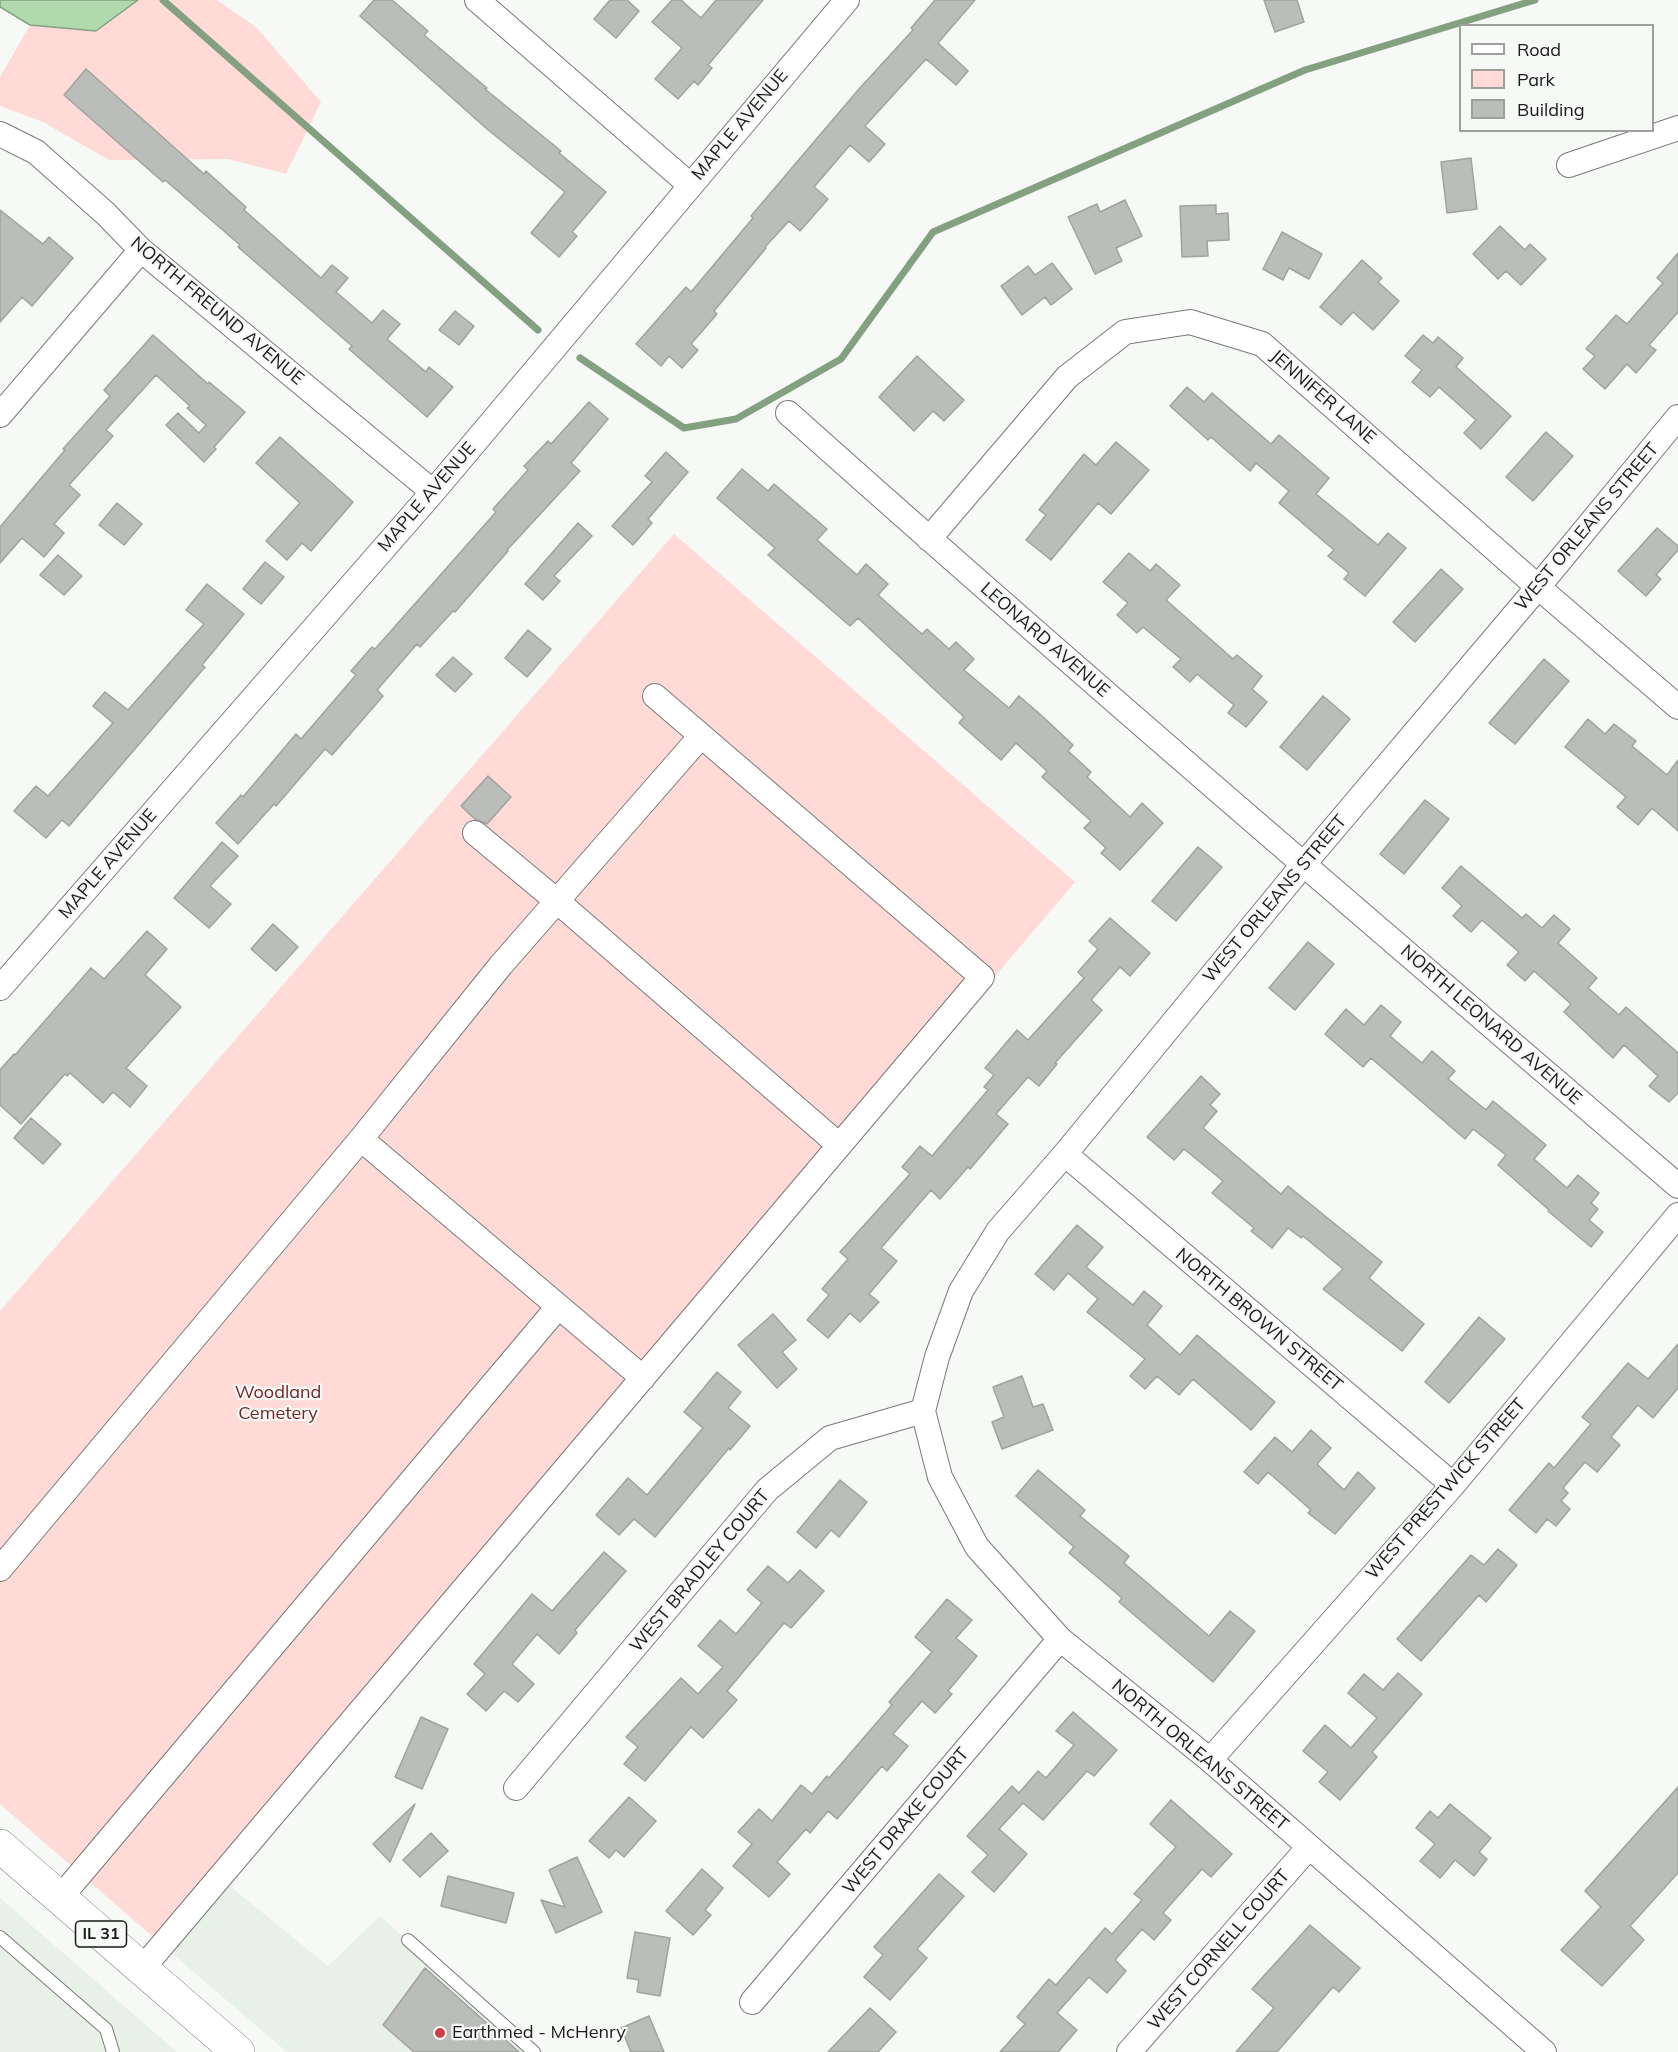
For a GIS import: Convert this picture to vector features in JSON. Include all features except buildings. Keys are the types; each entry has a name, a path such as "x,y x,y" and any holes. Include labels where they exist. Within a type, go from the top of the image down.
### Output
{"main road":[{"name":"IL 31","path":"0,1846 238,2052"}],"street":[{"path":"477,0 690,185"},
{"name":"MAPLE AVENUE","path":"0,988 433,492 847,0"},
{"path":"1569,165 1678,128"},
{"name":"NORTH FREUND AVENUE","path":"0,134 36,152 106,214 141,249 433,492"},
{"path":"0,415 141,249"},
{"name":"JENNIFER LANE","path":"929,539 1067,376 1125,332 1190,322 1262,344 1678,707"},
{"name":"LEONARD AVENUE","path":"788,413 1303,865"},
{"name":"WEST ORLEANS STREET","path":"923,1411 937,1357 961,1291 998,1231 1065,1154 1303,865 1678,417"},
{"path":"142,1969 982,977 655,696"},
{"path":"0,1569 362,1140 501,965 701,736"},
{"path":"475,833 839,1145"},
{"name":"NORTH LEONARD AVENUE","path":"1303,865 1678,1186"},
{"path":"362,1140 643,1378"},
{"name":"NORTH BROWN STREET","path":"1065,1154 1453,1485"},
{"name":"WEST PRESTWICK STREET","path":"1210,1760 1453,1485 1678,1215"},
{"path":"60,1898 558,1307"},
{"name":"NORTH ORLEANS STREET","path":"923,1411 940,1477 977,1547 1060,1639 1210,1760 1544,2052"},
{"name":"WEST BRADLEY COURT","path":"516,1788 767,1490 830,1437 923,1411"},
{"name":"WEST DRAKE COURT","path":"752,2002 1060,1639"},
{"name":"WEST CORNELL COURT","path":"1129,2052 1309,1847"}],"lane":[{"path":"0,1937 106,2029 113,2052"},
{"path":"408,1940 534,2052"}],"shaded area":[{"path":"0,0 138,0 96,31 30,25 0,7"},
{"path":"226,1883 328,1966 380,1916 532,2052 287,2052 167,1949"},
{"path":"0,1898 177,2052 0,2052"}],"green space":[{"path":"138,0 217,0 257,28 321,102 286,174 228,159 109,160 43,122 0,106 0,77 30,25 96,31"},
{"name":"Woodland Cemetery","path":"674,534 1075,882 287,1812 167,1949 0,1804 0,1311"}],"waterway":[{"path":"163,0 538,330"},
{"path":"580,358 684,428 736,419 841,359 933,232 1305,70 1535,0"}],"place":[{"name":"Earthmed - McHenry","path":"440,2033"}]}
